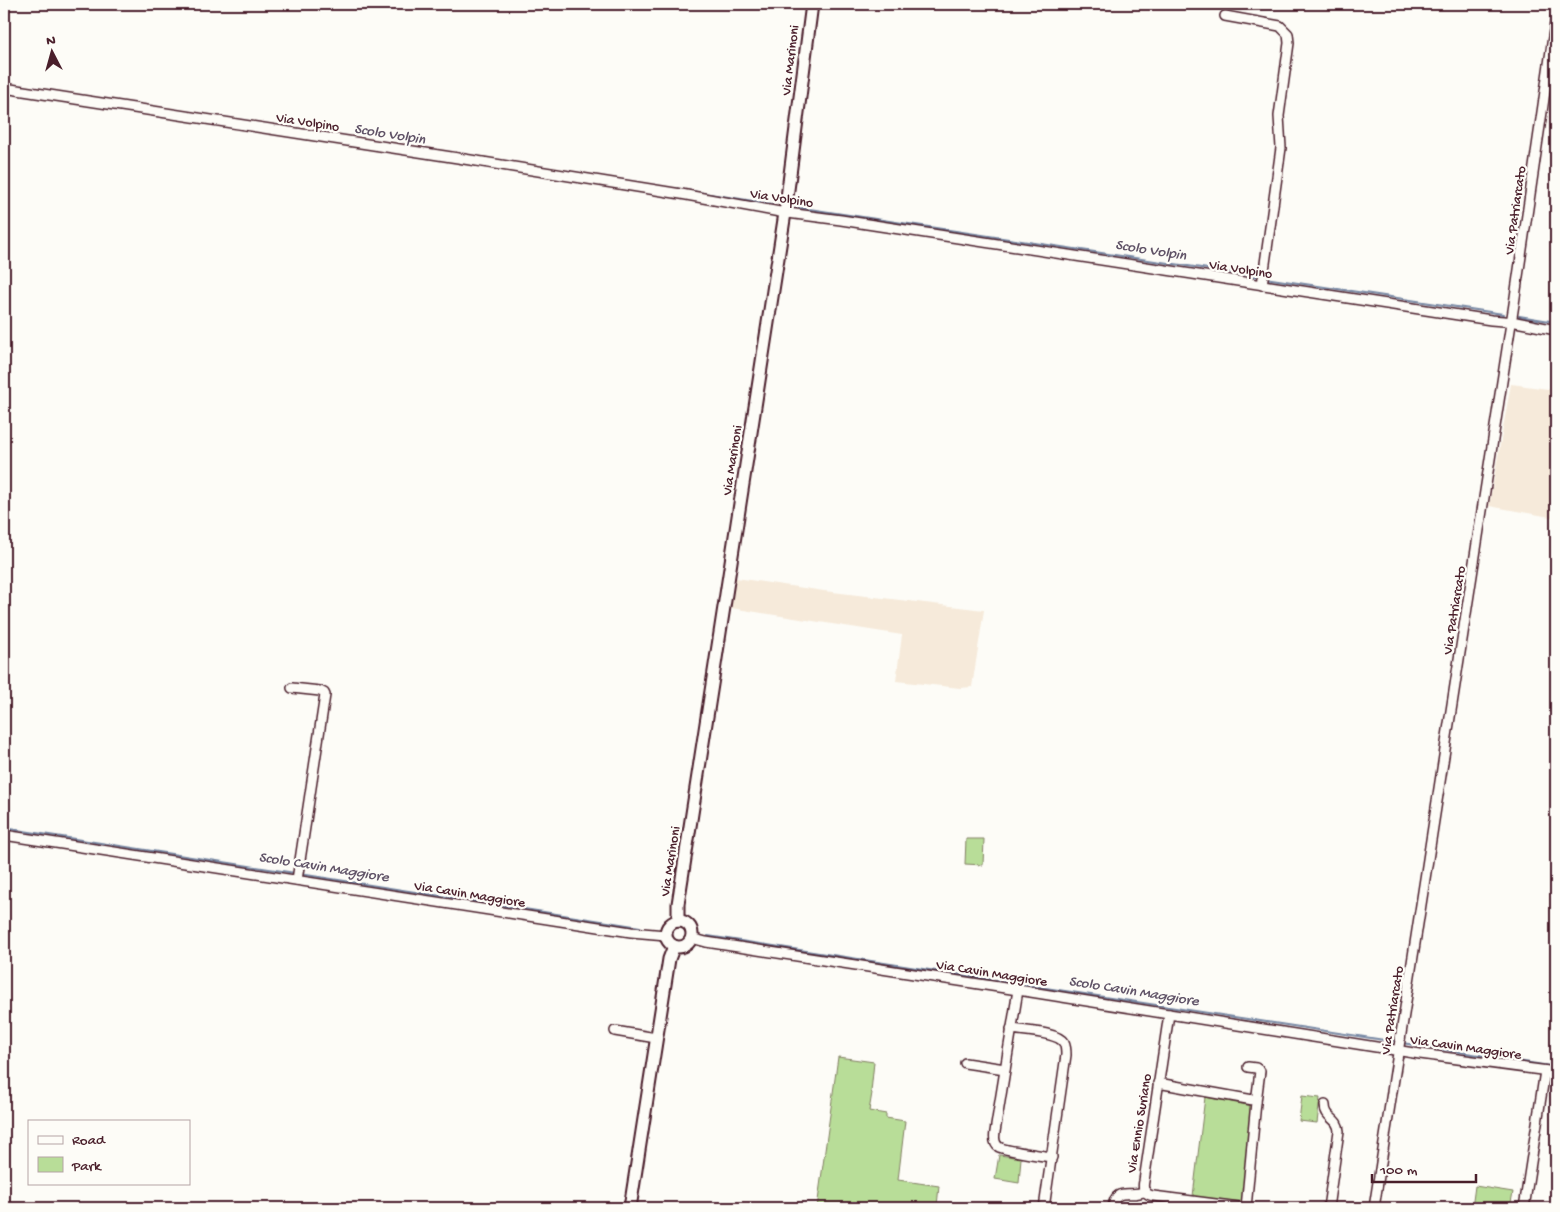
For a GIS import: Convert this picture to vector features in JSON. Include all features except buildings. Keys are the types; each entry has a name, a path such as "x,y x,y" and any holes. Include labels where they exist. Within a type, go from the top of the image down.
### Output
{"main road":[{"name":"Via Marinoni","path":"678,921 678,904 785,213 812,4"},
{"path":"678,921 684,922 692,932 691,938 686,945 680,947 669,943 666,935 669,926 678,921"},
{"path":"630,1208 669,959 674,946"}],"street":[{"path":"1225,16 1280,26 1288,34 1289,43 1279,116 1281,148 1262,280"},
{"name":"Via Patriarcato","path":"1374,1208 1512,322 1556,16"},
{"name":"Via Volpino","path":"4,88 458,158 785,213 1262,280 1556,330"},
{"path":"292,688 320,691 324,692 325,695 298,875"},
{"name":"Via Cavin Maggiore","path":"4,835 298,875 638,933 666,935"},
{"name":"Via Cavin Maggiore","path":"691,938 706,942 1169,1014 1399,1045 1556,1072"},
{"path":"1018,990 994,1137 997,1145 1004,1150 1052,1157"},
{"name":"Via Ennio Suriano","path":"1169,1014 1143,1186 1145,1192 1153,1196 1247,1208"},
{"path":"1011,1030 1053,1036 1061,1040 1065,1046 1066,1055 1044,1208"},
{"path":"615,1031 656,1038"},
{"path":"965,1063 1005,1069"},
{"path":"1247,1208 1260,1071 1256,1068 1248,1067"},
{"path":"1524,1208 1545,1070"},
{"path":"1158,1083 1256,1102"},
{"path":"1326,1105 1327,1116 1337,1123 1339,1131 1328,1208"},
{"path":"1113,1208 1114,1200 1117,1196 1145,1192"}],"shaded area":[{"path":"1511,384 1556,390 1556,518 1489,506"},
{"path":"736,578 824,591 984,610 972,687 960,688 896,681 902,635 731,608"}],"green space":[{"path":"966,839 984,839 983,865 965,864"},
{"path":"838,1057 874,1062 869,1111 886,1114 886,1118 905,1121 898,1180 939,1186 937,1206 948,1208 817,1208"},
{"path":"1302,1096 1320,1098 1317,1123 1299,1121"},
{"path":"1205,1097 1252,1106 1242,1201 1240,1202 1193,1196"},
{"path":"999,1155 1021,1158 1019,1183 995,1179"},
{"path":"1475,1186 1513,1192 1510,1208 1472,1208"}],"waterway":[{"name":"Scolo Volpin","path":"673,188 772,204"},
{"name":"Scolo Volpin","path":"796,207 1261,277"},
{"name":"Scolo Volpin","path":"1265,278 1503,314"},
{"name":"Scolo Volpin","path":"1519,316 1556,322"},
{"name":"Scolo Cavin Maggiore","path":"4,828 295,873"},
{"name":"Scolo Cavin Maggiore","path":"300,874 640,927"},
{"name":"Scolo Cavin Maggiore","path":"708,936 1397,1042"},
{"name":"Scolo Cavin Maggiore","path":"1402,1043 1556,1067"}]}
